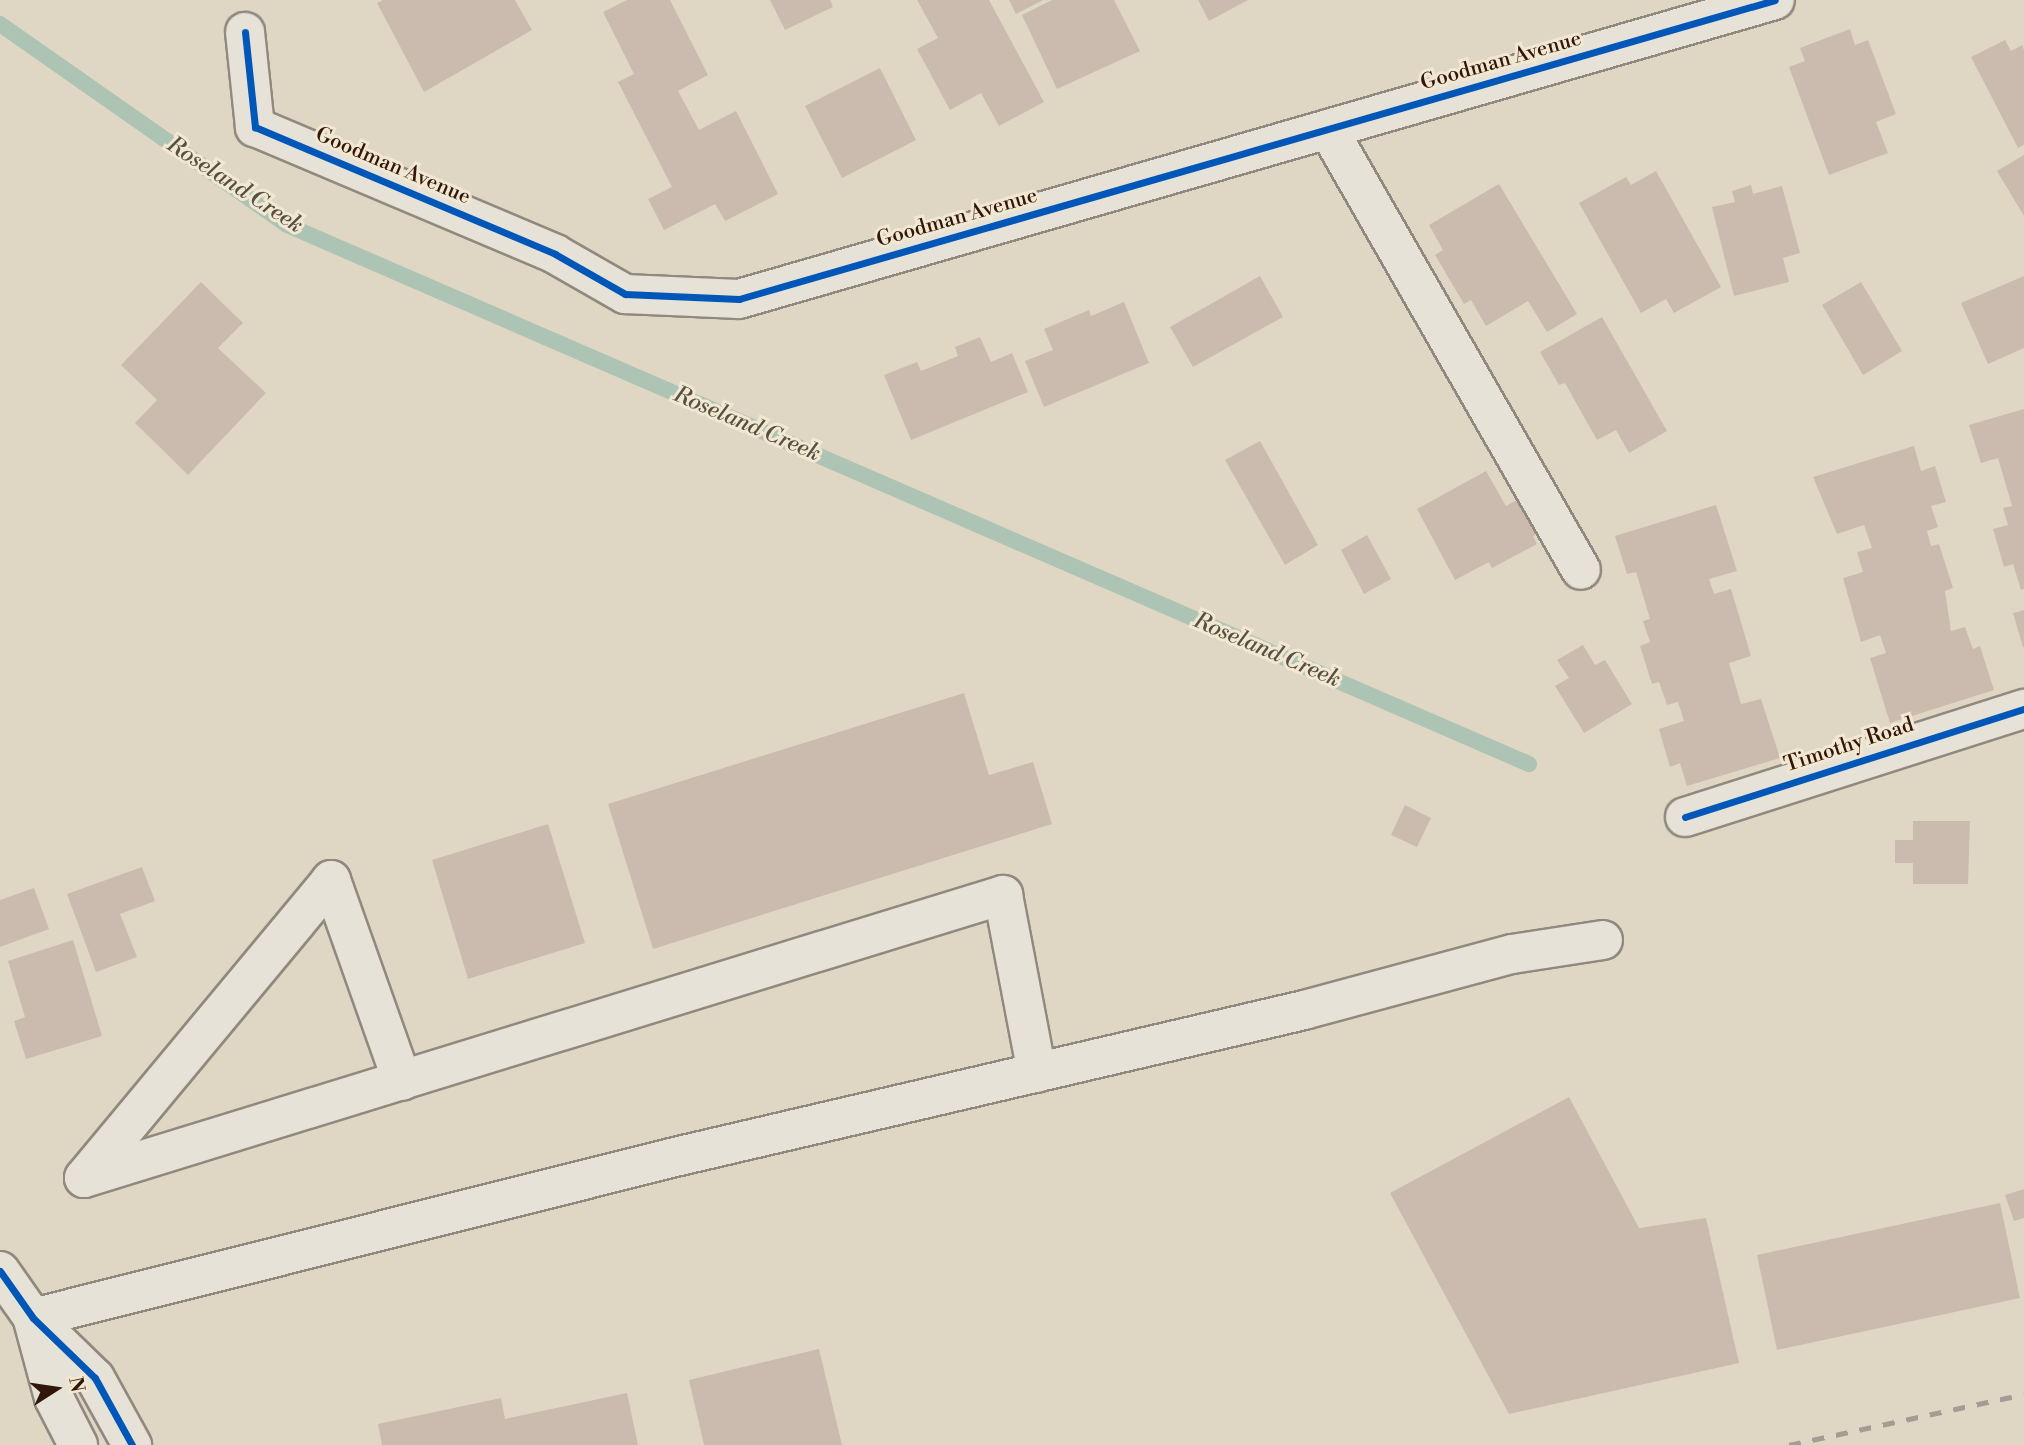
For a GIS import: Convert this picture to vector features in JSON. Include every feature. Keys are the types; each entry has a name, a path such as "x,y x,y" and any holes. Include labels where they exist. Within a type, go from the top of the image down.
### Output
{"street":[{"name":"Goodman Avenue","path":"246,32 255,127 555,254 625,294 739,299 1775,0"},
{"path":"1328,129 1581,570"},
{"name":"Timothy Road","path":"1685,817 2024,709"},
{"path":"402,1081 331,880 84,1178 402,1081 1003,895 1037,1073"},
{"path":"33,1318 675,1157 1304,1010 1512,954 1603,940"},
{"path":"0,1271 33,1318 95,1378 132,1445"},
{"path":"33,1318 54,1398 78,1445"}],"building":[{"path":"383,0 515,0 532,30 424,92 377,3"},
{"path":"627,0 670,0 708,75 678,91 699,130 736,111 778,194 725,221 715,204 664,230 648,199 672,187 618,82 634,74 603,12"},
{"path":"770,0 830,0 833,7 785,30"},
{"path":"917,0 989,0 1044,102 999,126 981,93 950,110 917,49 938,38"},
{"path":"1009,0 1043,0 1016,14"},
{"path":"1052,0 1114,0 1140,51 1057,89 1022,15"},
{"path":"1198,0 1248,0 1209,21"},
{"path":"1850,29 1855,45 1868,40 1896,114 1876,122 1888,153 1829,175 1789,67 1805,61 1800,48"},
{"path":"2005,40 2011,51 2022,45 2024,50 2024,145 2018,148 1971,57"},
{"path":"880,68 916,140 842,178 805,106"},
{"path":"2024,155 2024,216 1997,171"},
{"path":"1656,171 1721,287 1674,313 1666,299 1641,313 1579,203 1626,177 1631,185"},
{"path":"1499,184 1577,314 1547,332 1528,301 1486,326 1471,300 1464,304 1435,255 1443,250 1429,225"},
{"path":"1751,185 1753,194 1782,186 1800,253 1783,258 1789,282 1734,296 1712,207 1735,202 1732,191"},
{"path":"1260,276 1283,317 1193,367 1170,327"},
{"path":"2024,276 2024,348 1988,364 1961,303"},
{"path":"201,282 243,323 218,348 266,393 188,475 135,423 157,400 121,365"},
{"path":"1861,282 1902,351 1863,375 1822,305"},
{"path":"1124,302 1149,363 1044,407 1025,361 1053,350 1044,329 1089,310 1091,316"},
{"path":"1602,317 1667,431 1629,453 1616,430 1597,440 1565,383 1559,385 1540,352"},
{"path":"980,337 991,362 1012,353 1028,392 911,440 884,375 917,362 921,371 958,356 955,347"},
{"path":"2024,409 2024,589 2021,590 2013,564 2004,567 1993,529 2008,525 2003,508 2012,506 1998,458 1981,463 1969,425"},
{"path":"1260,441 1318,545 1285,565 1225,460"},
{"path":"1914,446 1921,471 1935,466 1946,502 1931,506 1938,527 1927,531 1931,546 1939,544 1953,588 1945,591 1951,631 1965,627 1973,649 1980,646 1994,690 1890,723 1870,658 1886,653 1880,635 1861,642 1843,578 1863,572 1857,552 1872,548 1864,525 1837,534 1813,477"},
{"path":"1486,471 1506,506 1524,496 1544,531 1533,536 1537,544 1492,568 1489,562 1455,580 1417,509"},
{"path":"1716,505 1737,571 1709,579 1714,594 1731,589 1751,656 1729,663 1741,704 1761,699 1780,758 1687,786 1680,763 1670,767 1659,729 1684,721 1678,702 1667,705 1659,682 1652,684 1640,646 1650,642 1643,621 1650,619 1636,572 1627,574 1615,536"},
{"path":"1367,535 1391,579 1364,594 1341,550"},
{"path":"2024,610 2024,647 2023,647 2013,613"},
{"path":"1583,645 1595,665 1605,660 1632,704 1584,733 1555,686 1569,678 1557,660"},
{"path":"964,693 989,775 1033,762 1052,824 653,949 608,804"},
{"path":"1405,805 1431,818 1417,847 1391,835"},
{"path":"1913,821 1970,821 1968,884 1913,884 1913,863 1895,863 1895,840 1913,840"},
{"path":"548,824 585,943 468,979 432,860"},
{"path":"142,867 155,901 120,914 137,957 96,972 67,894"},
{"path":"34,888 49,929 0,947 0,900"},
{"path":"73,940 102,1036 26,1059 14,1021 25,1017 8,961"},
{"path":"1569,1097 1639,1228 1706,1218 1739,1363 1509,1414 1390,1193"},
{"path":"2024,1189 2024,1218 2014,1221 2005,1195"},
{"path":"2000,1203 2020,1298 1777,1350 1757,1255"},
{"path":"819,1349 842,1445 704,1445 689,1380"},
{"path":"627,1393 638,1445 382,1445 378,1424 501,1398 505,1419"}],"waterway":[{"name":"Roseland Creek","path":"0,24 287,225 1529,764"}],"railway":[{"path":"1789,1445 2024,1394"}],"cycle path":[{"path":"245,32 255,127 555,254 625,294 739,299 1775,0"},
{"path":"1685,817 2024,709"},
{"path":"0,1271 33,1318 95,1378 132,1445"}]}
